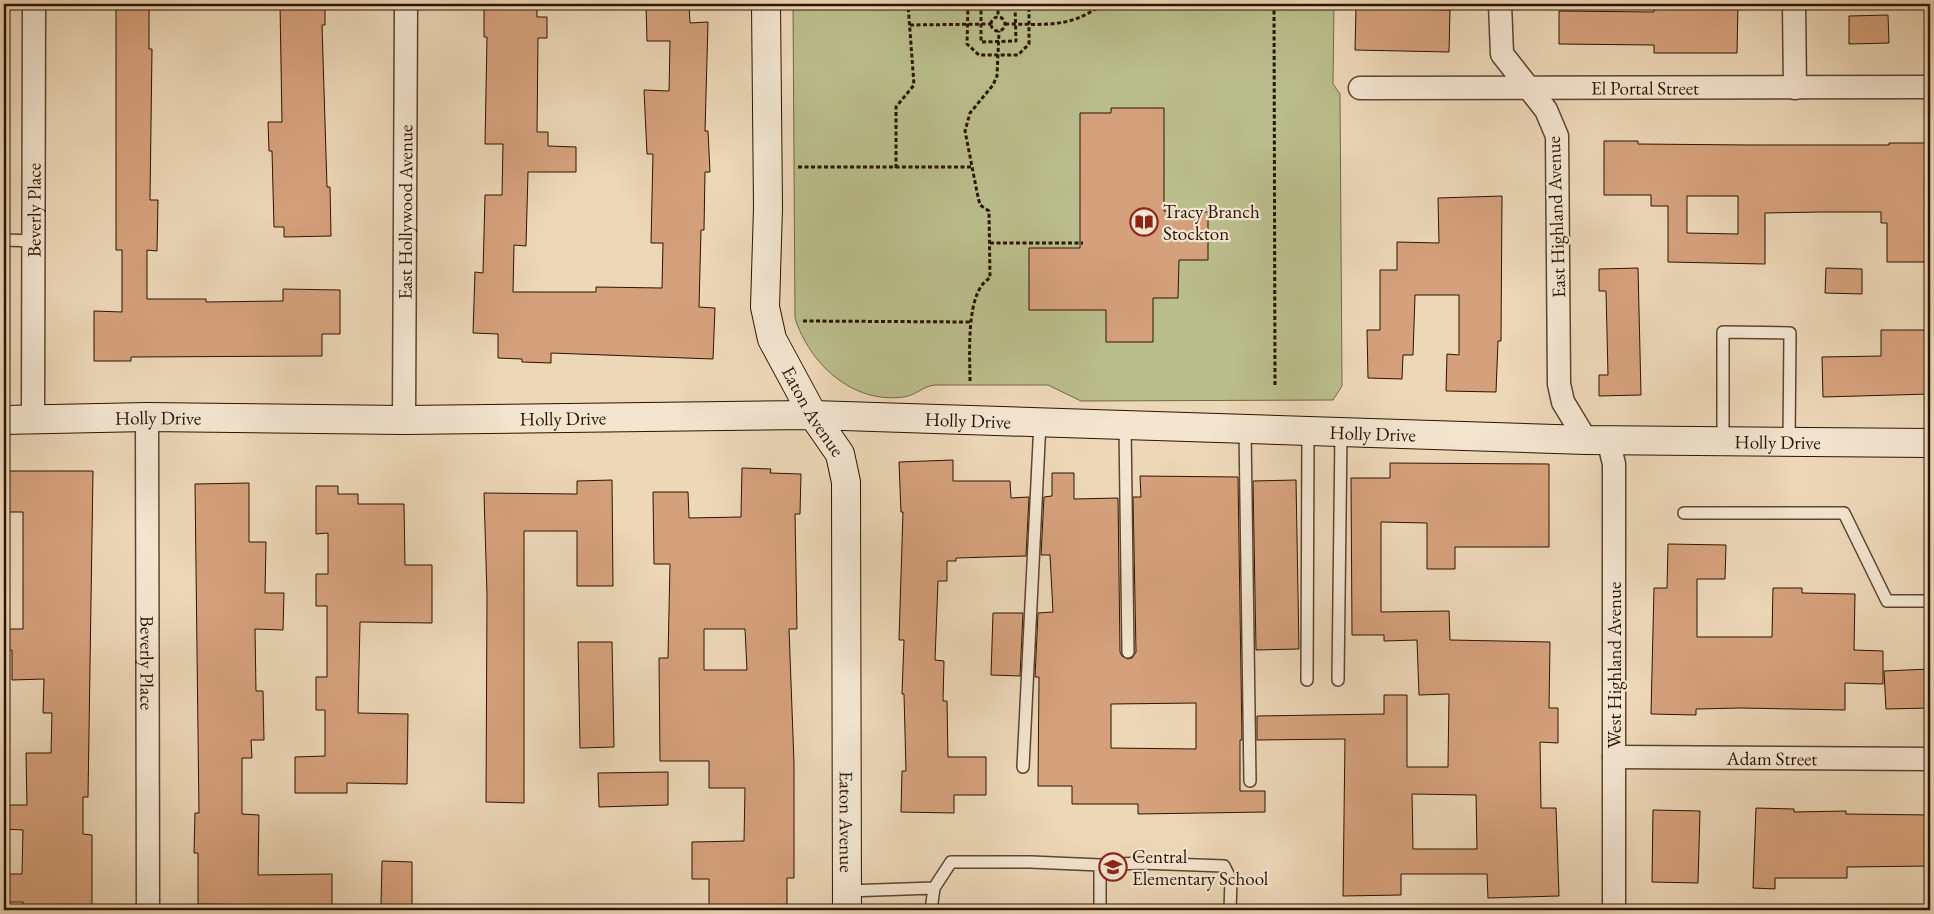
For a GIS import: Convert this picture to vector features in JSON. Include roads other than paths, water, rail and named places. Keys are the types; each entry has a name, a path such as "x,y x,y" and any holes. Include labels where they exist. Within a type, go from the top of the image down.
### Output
{"street":[{"name":"Beverly Place","path":"33,418 34,4"},
{"name":"East Hollywood Avenue","path":"404,420 406,4"},
{"name":"Eaton Avenue","path":"766,4 768,208 766,308 772,339 814,415 840,454 846,482 847,901"},
{"name":"East Highland Avenue","path":"1500,4 1502,54 1546,110 1557,136 1559,384 1563,402 1586,440"},
{"path":"1794,4 1795,88"},
{"name":"El Portal Street","path":"1360,88 1795,88 1930,86"},
{"name":"Holly Drive","path":"4,420 147,417 404,420 814,415 1586,440 1930,443"},
{"name":"Beverly Place","path":"147,417 148,910"},
{"name":"West Highland Avenue","path":"1586,440 1609,443 1614,464 1614,910"},
{"name":"Adam Street","path":"1614,756 1930,758"}],"lane":[{"path":"4,240 34,241"},
{"path":"1723,441 1723,332 1790,332 1789,442"},
{"path":"1023,767 1040,422"},
{"path":"1125,425 1128,652"},
{"path":"1245,429 1250,781"},
{"path":"1307,680 1308,431"},
{"path":"1338,680 1341,432"},
{"path":"1684,513 1844,513 1887,601 1930,601"},
{"path":"930,910 934,888 951,862 1030,862 1100,866 1141,863 1224,866 1231,880 1230,910"},
{"path":"1100,866 1100,910"},
{"path":"847,901 934,888"}],"place":[{"name":"Tracy Branch Stockton","path":"1144,222"},
{"name":"Central Elementary School","path":"1113,867"}]}
